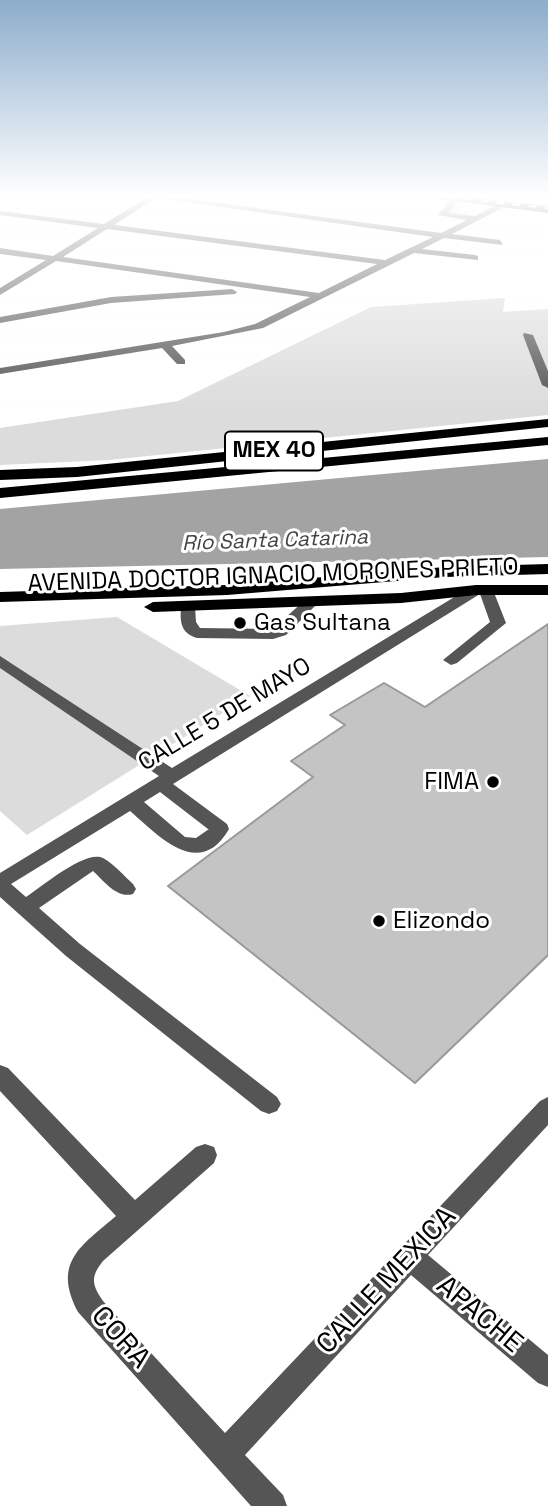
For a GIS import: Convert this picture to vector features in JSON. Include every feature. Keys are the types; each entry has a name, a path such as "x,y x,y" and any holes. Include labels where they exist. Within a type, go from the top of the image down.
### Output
{"highway":[{"name":"MEX 40","path":"0,475 77,472 548,423"},
{"name":"MEX 40","path":"0,493 548,441"},
{"name":"AVENIDA DOCTOR IGNACIO MORONES PRIETO","path":"0,597 227,590 445,572 548,569"},
{"name":"AVENIDA DOCTOR IGNACIO MORONES PRIETO","path":"0,611 311,602 401,598 481,590 548,590"}],"street":[{"path":"0,292 39,267"},
{"path":"118,267 323,296"},
{"path":"0,371 225,335 259,326 379,267"},
{"path":"0,320 111,300 274,290"},
{"path":"300,294 308,303"},
{"path":"528,335 548,385"},
{"path":"164,344 181,362"},
{"path":"451,660 498,623 481,590"},
{"name":"CALLE 5 DE MAYO","path":"0,884 131,801 481,590"},
{"path":"188,606 187,625 191,631 273,635 287,628 311,602"},
{"path":"0,661 166,780 220,829 214,836 195,847 187,846 178,842 131,801"},
{"path":"24,908 87,865 97,863 126,889"},
{"path":"0,884 72,950 269,1104"},
{"path":"0,1075 134,1217"},
{"name":"CALLE MEXICA","path":"226,1454 548,1108"},
{"name":"CORA","path":"205,1155 83,1264 78,1278 93,1311 272,1506"},
{"name":"APACHE","path":"410,1257 548,1373"}],"shaded area":[{"path":"505,298 503,312 548,309 548,415 109,460 0,465 0,428 178,401 371,307"},
{"path":"117,617 250,696 27,835 0,811 0,626"}],"water":[{"name":"Río Santa Catarina","path":"548,459 548,557 0,569 0,509"}],"building":[{"name":"Elizondo","path":"548,624 548,955 415,1083 168,886 313,777 291,761 345,725 330,715 384,683 425,707"}],"place":[{"name":"Gas Sultana","path":"240,623"},
{"name":"FIMA","path":"493,782"},
{"name":"Elizondo","path":"379,921"}]}
